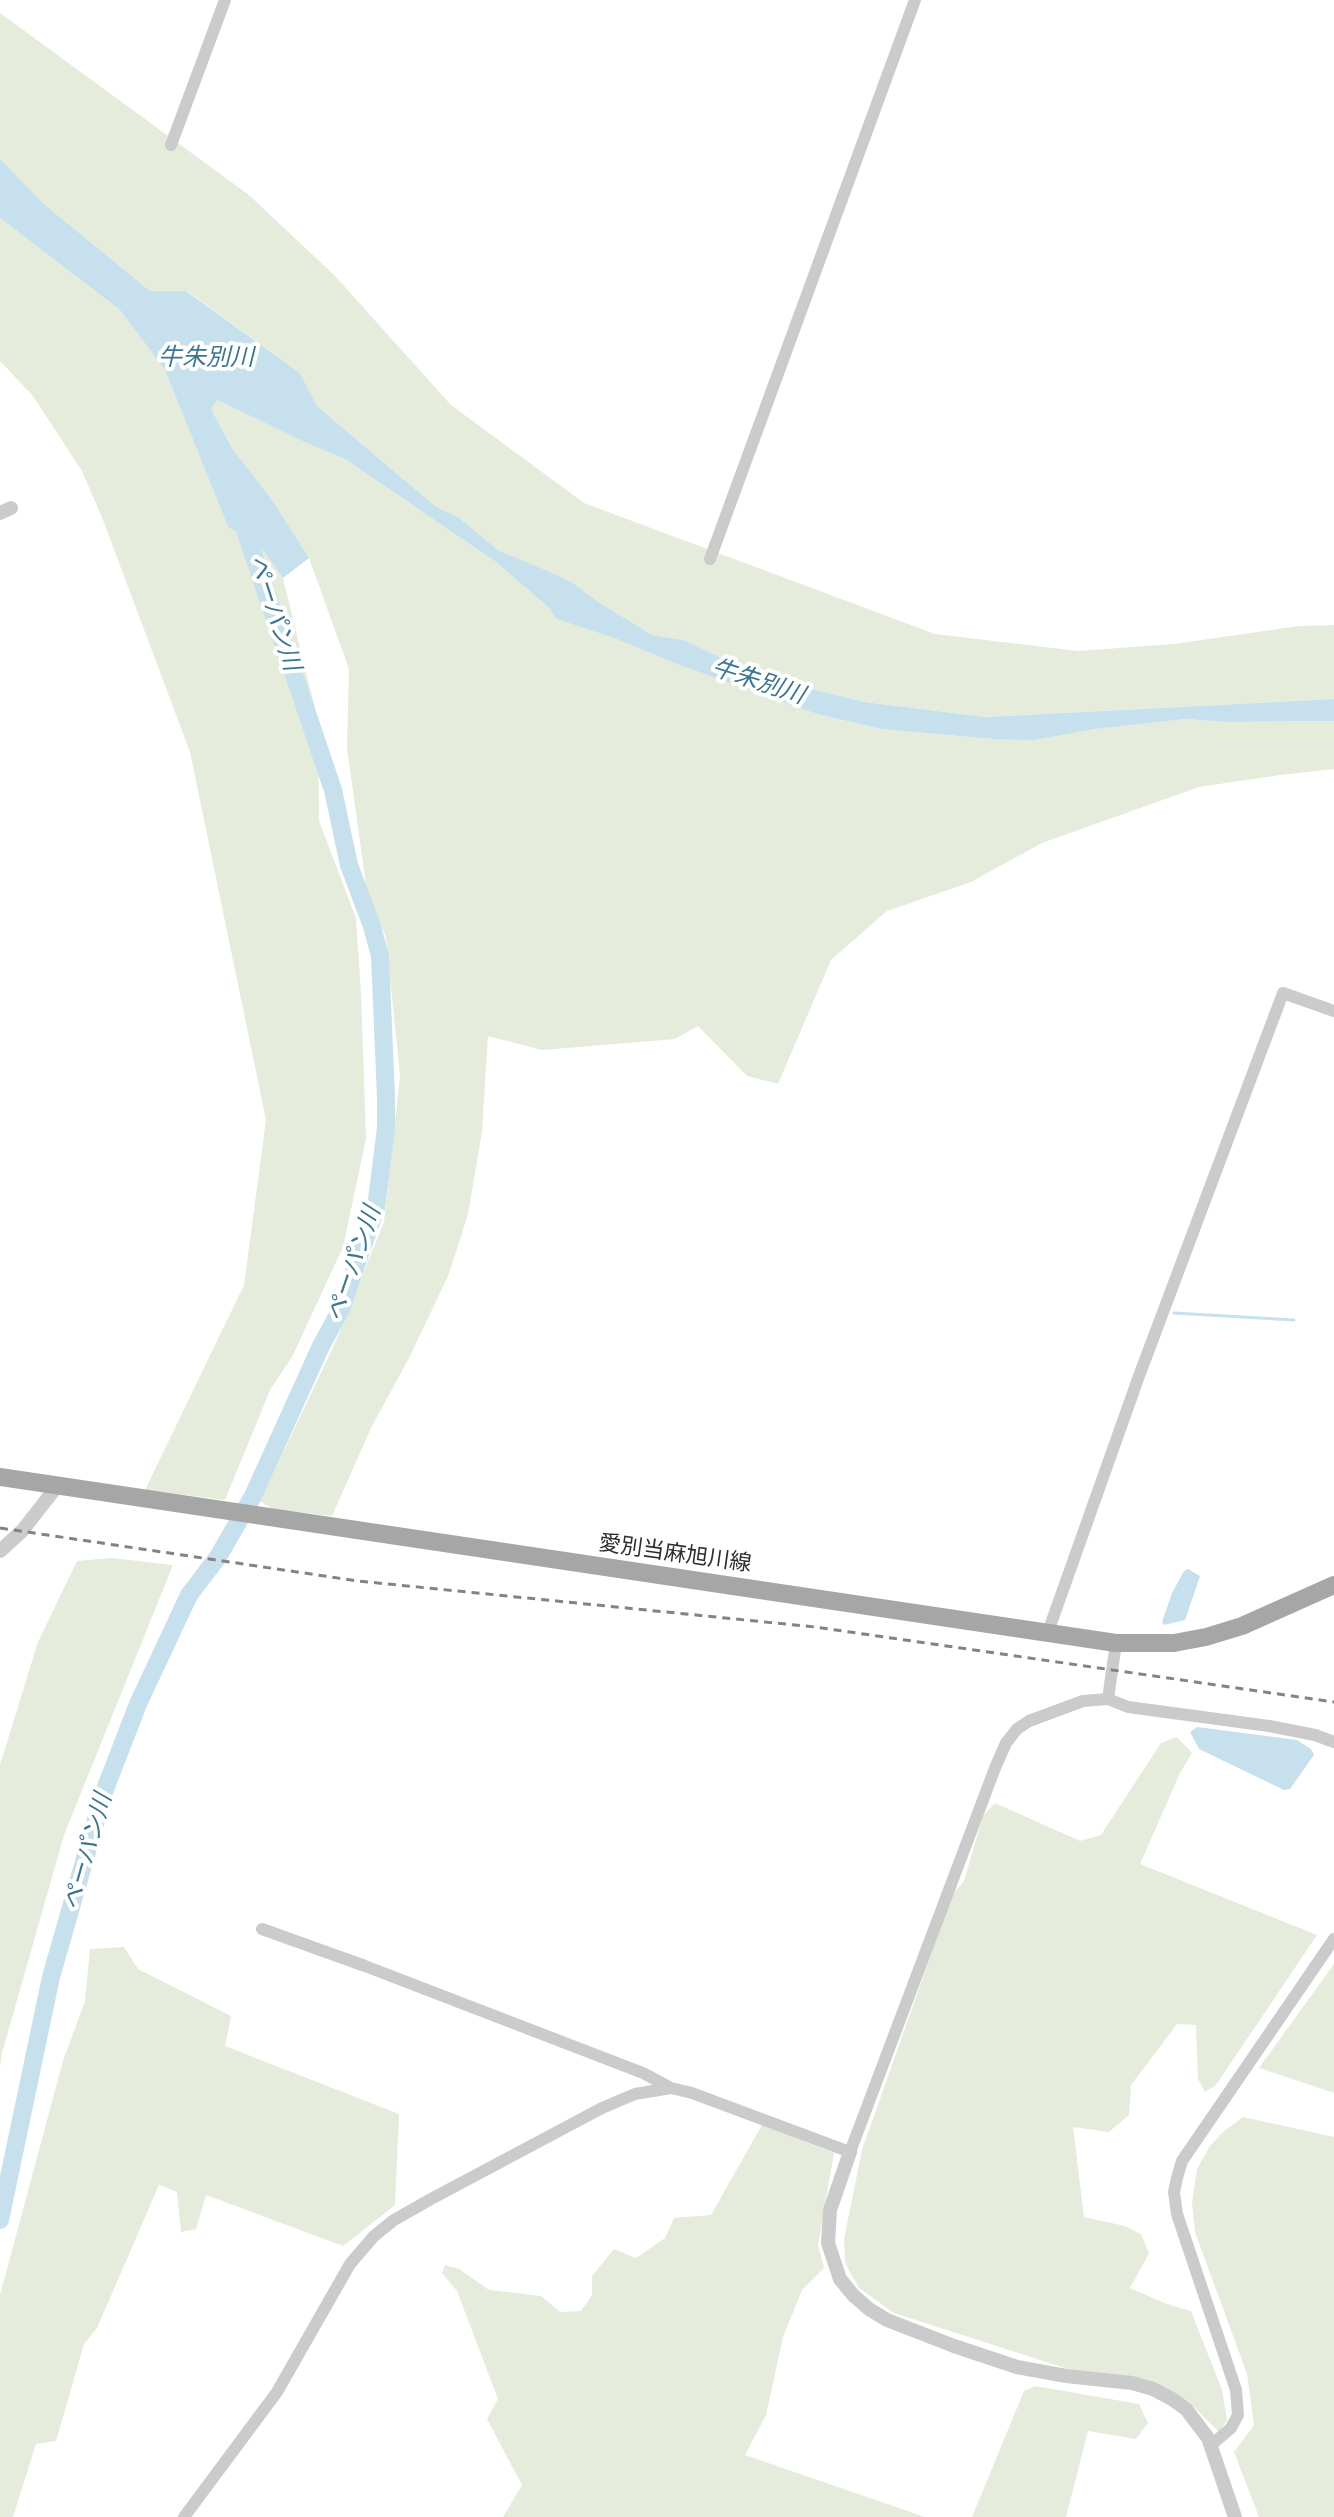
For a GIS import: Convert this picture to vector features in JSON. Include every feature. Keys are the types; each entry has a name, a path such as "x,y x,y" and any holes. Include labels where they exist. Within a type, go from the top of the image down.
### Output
{"main road":[{"name":"愛別当麻旭川線","path":"0,1477 1116,1643 1174,1643 1206,1637 1242,1626 1334,1585"}],"street":[{"path":"171,145 225,0"},
{"path":"710,559 915,0"},
{"path":"1048,1632 1139,1376 1283,993 1334,1011"},
{"path":"0,1551 22,1531 58,1485"},
{"path":"1108,1699 1116,1643"},
{"path":"1235,2517 1208,2438 1186,2409 1153,2389 1132,2383 1017,2367 887,2320 869,2309 840,2279 828,2243 830,2210 989,1783 1006,1743 1017,1729 1029,1721 1083,1701 1108,1699 1128,1707 1269,1726 1334,1742"},
{"path":"262,1929 643,2073 671,2088 850,2152"},
{"path":"1210,2446 1231,2428 1238,2415 1236,2390 1177,2214 1174,2192 1177,2178 1182,2161 1334,1939"},
{"path":"184,2517 277,2392 350,2264 374,2236 394,2220 431,2199 602,2108 635,2094 671,2088"}],"green space":[{"path":"0,13 249,195 335,276 451,405 584,503 935,634 1078,651 1174,644 1299,626 1334,625 1334,699 984,717 865,702 761,677 684,640 652,635 573,583 498,551 458,517 435,506 317,406 300,373 187,291 150,291 44,204 0,159"},
{"path":"0,218 120,310 165,370 228,527 262,549 283,578 318,721 319,821 356,918 366,1139 343,1247 292,1357 270,1390 225,1500 145,1490 244,1285 266,1120 190,752 82,471 33,396 0,361"},
{"path":"217,400 345,459 496,562 549,608 556,619 817,714 881,729 993,739 1186,719 1226,722 1334,721 1334,769 1199,787 1042,843 971,882 887,911 831,960 778,1084 747,1076 698,1026 675,1039 542,1050 488,1036 482,1132 468,1214 449,1274 371,1428 332,1516 273,1509 260,1501 336,1341 384,1222 400,1076 386,937 367,892 347,748 349,669 309,558 275,504 232,448 211,409"},
{"path":"112,1558 173,1565 64,1835 0,2068 0,1765 38,1642 77,1561"},
{"path":"1177,1737 1192,1753 1140,1864 1317,1935 1216,2085 1205,2092 1198,2079 1196,2025 1177,2024 1131,2085 1129,2115 1109,2132 1073,2127 1084,2217 1125,2226 1141,2234 1149,2253 1130,2288 1191,2311 1222,2390 1227,2420 1219,2432 1189,2402 1143,2379 1071,2370 894,2313 859,2288 845,2263 844,2239 862,2150 952,1895 964,1881 983,1816 995,1803 1080,1841 1101,1835 1161,1743"},
{"path":"124,1947 138,1969 231,2016 225,2046 399,2114 395,2205 343,2246 206,2195 196,2229 181,2232 177,2192 159,2185 97,2328 84,2344 56,2441 36,2444 13,2517 0,2517 0,2295 63,2061 85,2001 90,1949"},
{"path":"1334,1964 1334,2093 1259,2068"},
{"path":"1243,2117 1334,2137 1334,2517 1259,2517 1234,2452 1254,2425 1247,2374 1195,2232 1192,2203 1197,2169 1210,2146"},
{"path":"762,2125 834,2153 818,2245 824,2268 802,2290 783,2337 766,2415 745,2455 925,2517 503,2517 522,2485 487,2419 498,2399 457,2291 442,2273 445,2265 459,2269 489,2290 541,2296 560,2312 581,2311 592,2295 592,2276 614,2249 636,2258 665,2238 674,2218 711,2215"},
{"path":"1035,2386 1139,2404 1148,2423 1136,2439 1088,2431 1066,2517 972,2517 1024,2391"}],"water":[{"name":"牛朱別川","path":"0,159 44,204 150,291 186,291 300,373 317,406 435,506 458,517 499,551 573,583 652,635 684,640 761,677 865,702 985,717 1334,699 1334,721 1225,722 1186,719 1094,729 1034,740 881,729 817,714 556,619 549,608 496,562 345,459 217,400 211,409 232,448 275,504 309,558 283,578 262,549 228,527 165,370 120,310 0,218"},
{"path":"1188,1569 1200,1576 1185,1620 1164,1625 1162,1622 1172,1593"},
{"path":"1197,1727 1297,1740 1311,1749 1314,1755 1290,1789 1284,1790 1199,1749 1190,1732"}],"waterway":[{"name":"ペーパン川","path":"0,2220 51,1977 104,1792 138,1704 189,1595 218,1557 253,1496 341,1309 376,1208 386,1128 380,956 349,865 333,790 242,521"},
{"path":"1174,1313 1294,1320"}],"railway":[{"path":"0,1528 358,1581 815,1627 1334,1702"}]}
